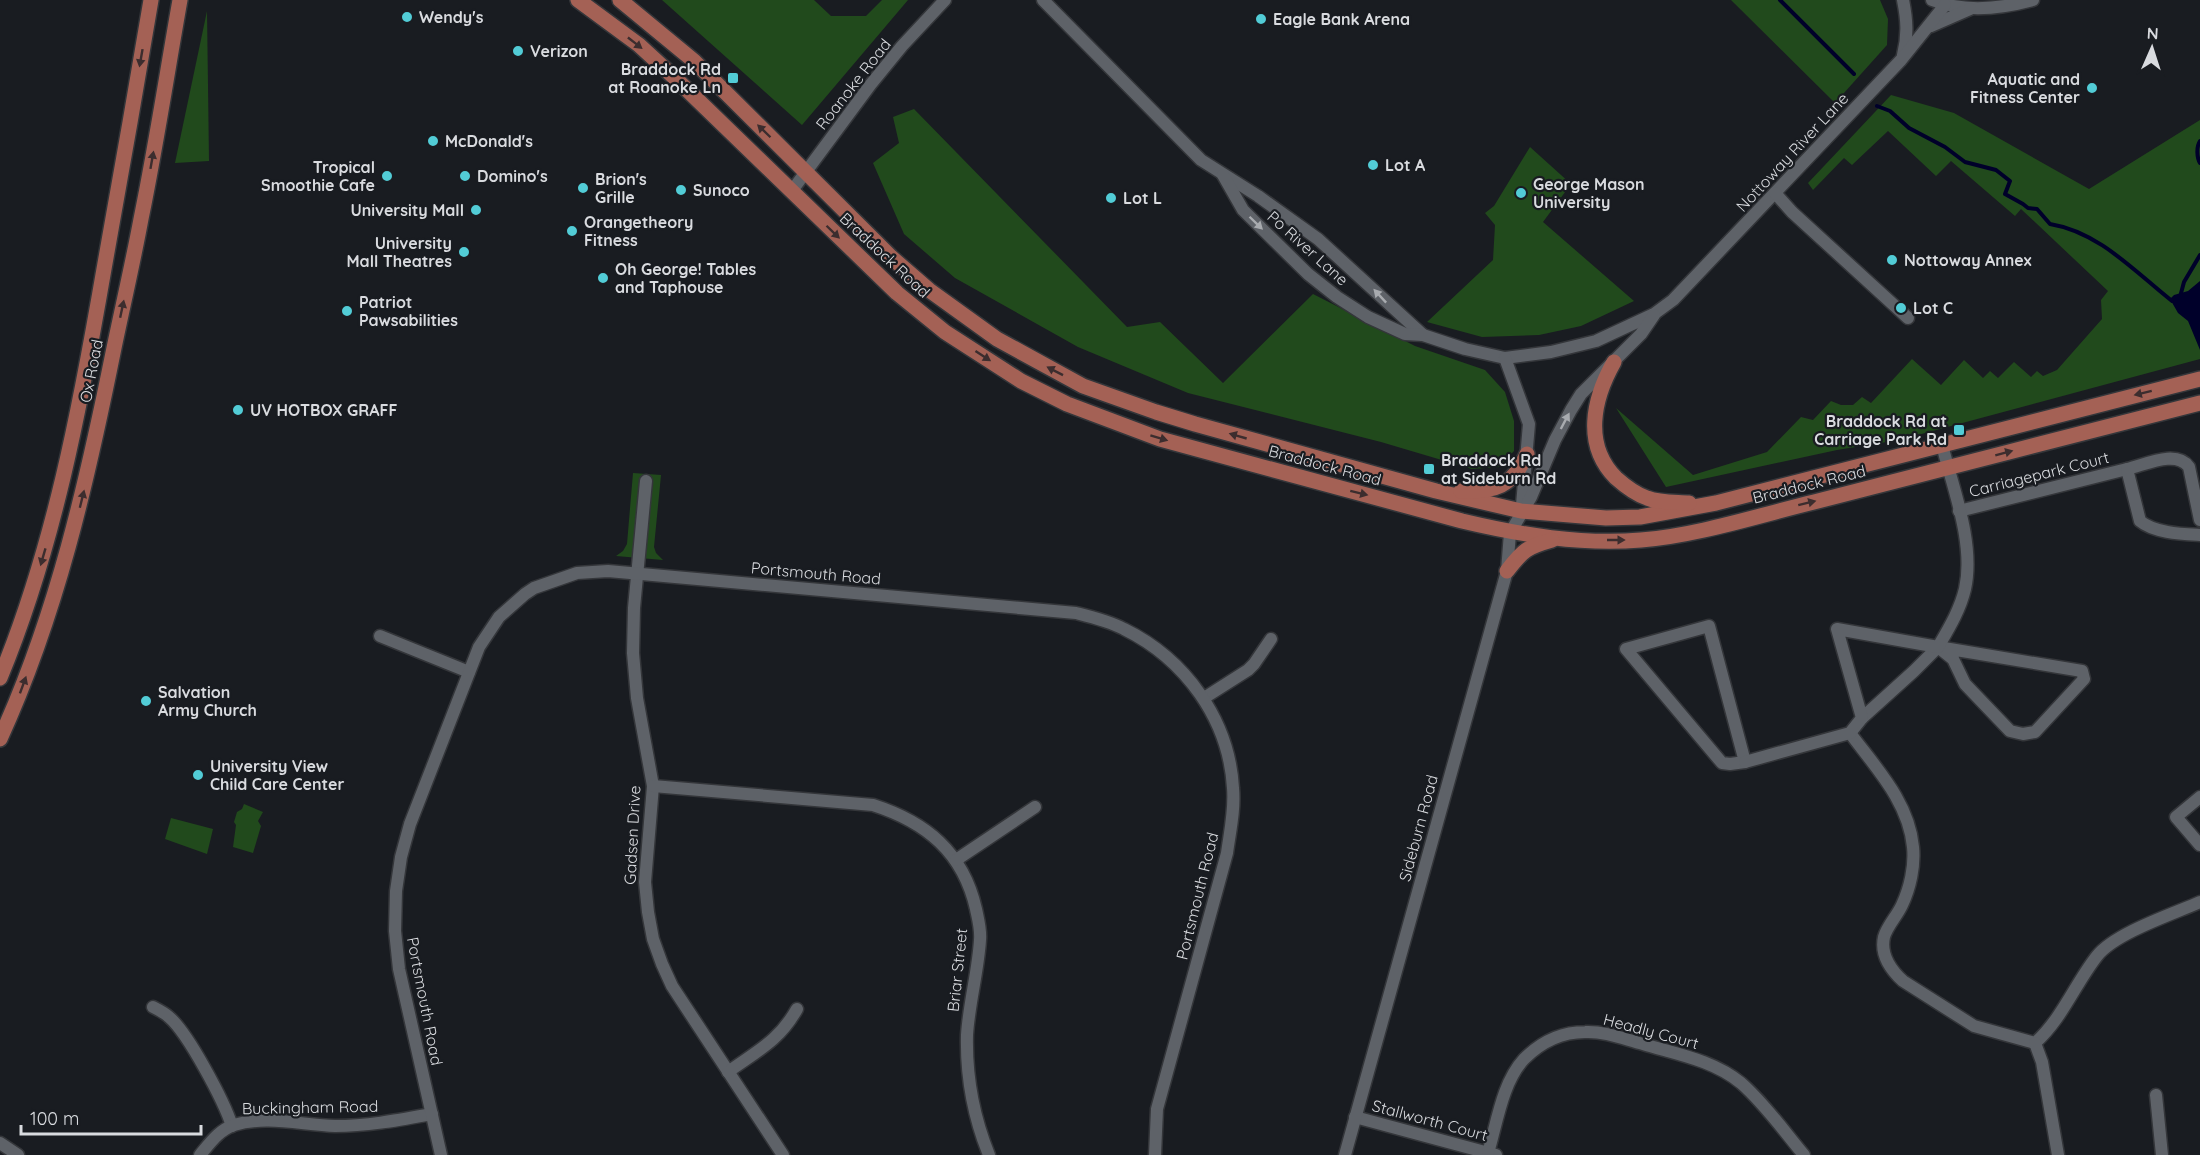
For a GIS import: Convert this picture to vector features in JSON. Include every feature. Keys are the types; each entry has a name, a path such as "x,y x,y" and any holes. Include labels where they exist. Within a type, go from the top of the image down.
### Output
{"main road":[{"name":"Ox Road","path":"0,678 37,577 79,411 151,0"},
{"name":"Ox Road","path":"0,739 16,704 73,535 95,444 142,217 180,0"},
{"name":"Braddock Road","path":"578,0 639,45 702,102 791,192 897,293 945,332 1021,381 1067,404 1160,439 1462,521 1510,532 1558,539 1642,540 1673,535 1948,468 2200,403"},
{"name":"Braddock Road","path":"620,0 694,62 891,257 937,296 997,339 1066,377 1115,398 1156,412 1436,490 1521,511 1606,518 1640,517 1716,503 2200,379"},
{"path":"1614,362 1604,380 1597,401 1594,425 1596,448 1607,469 1626,487 1647,499 1716,503"},
{"path":"1436,490 1491,490 1513,478 1521,468 1527,454"},
{"path":"1507,570 1522,552 1530,547 1558,539"}],"street":[{"name":"Roanoke Road","path":"791,192 871,84 902,46 945,0"},
{"name":"Po River Lane","path":"1043,0 1201,160 1258,196 1318,239 1423,335"},
{"path":"1901,60 1907,41 1908,21 1903,0"},
{"path":"1932,0 1945,5 1972,8 2001,8 2033,0"},
{"name":"Nottoway River Lane","path":"1505,358 1551,352 1596,341 1654,314 1685,288 1901,60 1945,5"},
{"path":"1927,28 1972,8"},
{"name":"Po River Lane","path":"1223,175 1243,210 1308,274 1337,297 1368,317 1405,334 1423,335 1465,349 1505,358"},
{"path":"1775,193 1792,212 1908,318"},
{"name":"Nottoway River Lane","path":"1521,511 1531,497 1555,440 1581,394 1641,334 1654,314"},
{"path":"1505,358 1529,424 1525,494 1521,511"},
{"path":"1745,762 1709,626 1626,649 1722,763 1745,762 1850,733 1862,718 1938,647 1953,622 1965,589 1968,559 1959,511 1942,445"},
{"name":"Carriagepark Court","path":"1959,511 2174,457 2184,461 2188,467 2200,520"},
{"name":"Carriagepark Court","path":"2127,469 2140,521 2156,529 2200,535"},
{"name":"Gadsen Drive","path":"646,481 637,574 633,653 637,698 653,786 645,882 653,939 672,986 783,1155"},
{"name":"Sideburn Road","path":"1345,1155 1507,570 1510,532 1521,511"},
{"name":"Portsmouth Road","path":"441,1155 399,969 394,931 401,857 410,824 479,647 499,617 525,594 565,576 608,571 1076,613 1122,628 1147,641 1183,673 1204,698 1223,740 1233,789 1232,818 1227,853 1157,1109 1155,1155"},
{"path":"1862,718 1837,629 2082,671 2084,679 2035,732 2023,734 2010,731 1965,684 1953,659 1938,647"},
{"path":"380,636 469,672"},
{"path":"1204,698 1248,670 1271,639"},
{"path":"1850,733 1895,795 1910,828 1913,857 1909,886 1884,938 1884,951 1894,972 1903,981 1974,1026 2035,1043"},
{"name":"Briar Street","path":"653,786 873,805 916,823 933,836 956,860 966,877 980,927 967,1036 969,1073 975,1109 989,1155"},
{"path":"2200,797 2176,817 2200,845"},
{"path":"956,860 1035,807"},
{"path":"2035,1043 2047,1033 2098,955 2110,943 2200,902"},
{"path":"153,1007 169,1016 182,1030 220,1098 232,1126"},
{"path":"728,1072 777,1038 797,1009"},
{"name":"Headly Court","path":"1492,1154 1508,1084 1523,1060 1546,1041 1584,1031 1625,1039 1701,1061 1725,1071 1749,1091 1804,1155"},
{"path":"2035,1043 2042,1062 2058,1155"},
{"path":"2156,1095 2162,1155"},
{"name":"Buckingham Road","path":"200,1155 219,1132 232,1126 273,1121 357,1126 432,1113"},
{"name":"Stallworth Court","path":"1355,1117 1492,1154"},
{"path":"0,1143 18,1155"}],"green space":[{"path":"662,0 814,0 831,16 866,16 882,0 908,0 802,125"},
{"path":"1731,0 1880,0 1888,19 1887,45 1835,103"},
{"path":"207,11 209,161 175,163"},
{"path":"1891,95 1954,113 2089,189 2200,120 2200,359 1899,440 1837,450 1666,487 1616,408 1693,475 1767,452 1801,417 1813,420 1831,401 1841,405 1853,405 1862,397 1871,403 1912,359 1941,385 1964,360 1983,378 1990,371 1998,378 2014,362 2031,377 2037,371 2043,376 2057,370 2102,319 2101,300 2108,291 2021,209 2015,216 1951,161 1936,176 1888,131 1852,165 1844,158 1813,190 1808,183"},
{"path":"914,109 1127,327 1160,322 1223,383 1313,294 1415,346 1485,370 1505,392 1514,421 1514,451 1499,467 1472,469 1381,442 1188,393 1078,347 955,278 904,234 873,163 899,143 893,117"},
{"path":"1530,147 1571,184 1543,222 1634,301 1581,326 1539,335 1482,337 1427,322 1493,260 1495,225 1485,213 1494,206"},
{"path":"633,473 661,475 654,547 663,560 616,556 627,544"},
{"path":"244,804 263,812 258,821 261,826 253,853 233,847 236,825 234,822 237,812"},
{"path":"171,818 213,829 207,854 165,839"}],"water":[{"path":"2200,281 2200,350 2188,321 2178,313 2170,299 2174,295 2188,291"}],"waterway":[{"path":"1780,0 1854,74"},
{"path":"1877,106 1890,111 1909,128 1945,147 1965,162 1996,170 2010,181 2005,194 2028,208 2037,209 2050,224 2068,228 2100,244 2172,301"},
{"path":"2200,141 2197,152 2200,163"},
{"path":"2180,297 2184,282 2200,255"}],"place":[{"name":"Wendy's","path":"407,17"},
{"name":"Eagle Bank Arena","path":"1261,19"},
{"name":"Verizon","path":"518,51"},
{"name":"Braddock Rd at Roanoke Ln","path":"733,78"},
{"name":"Aquatic and Fitness Center","path":"2092,88"},
{"name":"McDonald's","path":"433,141"},
{"name":"Lot A","path":"1373,165"},
{"name":"Tropical Smoothie Cafe","path":"387,176"},
{"name":"Domino's","path":"465,176"},
{"name":"Brion's Grille","path":"583,188"},
{"name":"Sunoco","path":"681,190"},
{"name":"George Mason University","path":"1521,193"},
{"name":"Lot L","path":"1111,198"},
{"name":"University Mall","path":"476,210"},
{"name":"Orangetheory Fitness","path":"572,231"},
{"name":"University Mall Theatres","path":"464,252"},
{"name":"Nottoway Annex","path":"1892,260"},
{"name":"Oh George! Tables and Taphouse","path":"603,278"},
{"name":"Lot C","path":"1901,308"},
{"name":"Patriot Pawsabilities","path":"347,311"},
{"name":"UV HOTBOX GRAFF","path":"238,410"},
{"name":"Braddock Rd at Carriage Park Rd","path":"1959,430"},
{"name":"Braddock Rd at Sideburn Rd","path":"1429,469"},
{"name":"Salvation Army Church","path":"146,701"},
{"name":"University View Child Care Center","path":"198,775"}]}
